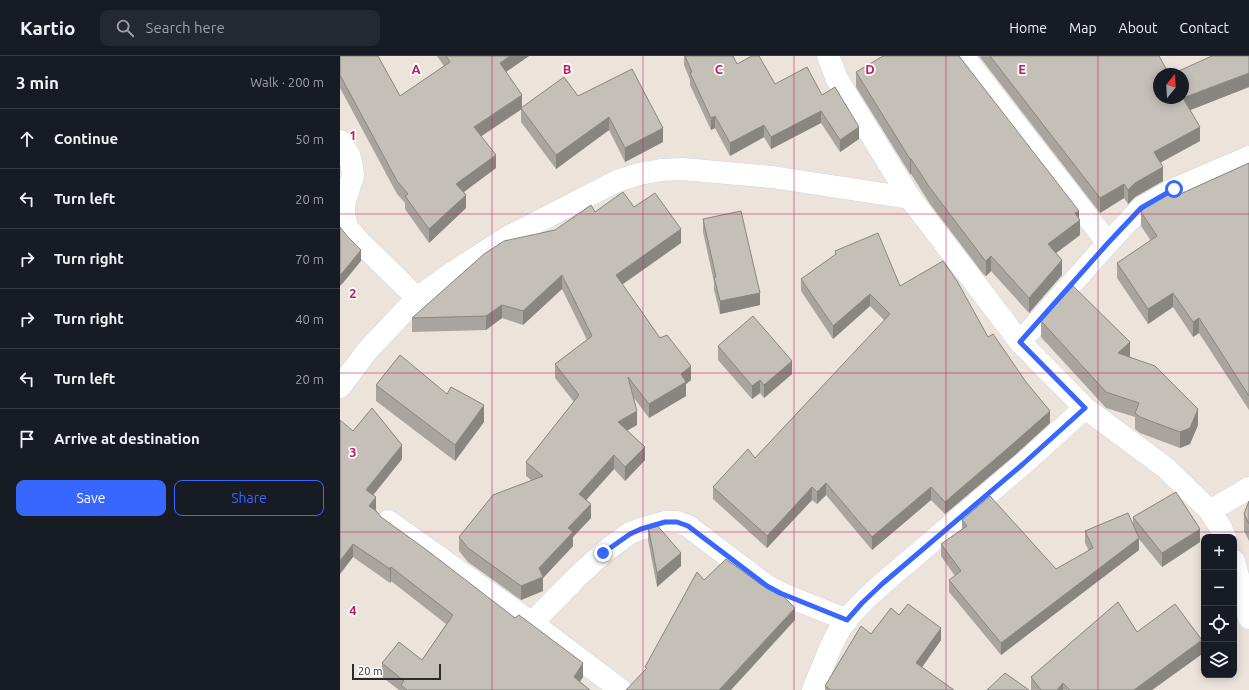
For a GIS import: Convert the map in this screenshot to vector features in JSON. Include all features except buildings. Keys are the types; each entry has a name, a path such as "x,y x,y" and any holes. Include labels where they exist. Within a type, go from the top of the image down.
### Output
{"street":[{"path":"828,56 837,79 910,198 1020,342 1085,408 1166,468 1210,511 1224,534"},
{"path":"963,56 1108,243"},
{"path":"340,141 348,155 352,166 353,176 344,204 346,227 417,298"},
{"path":"1020,342 1141,208 1174,189 1249,157"},
{"path":"340,388 367,351 417,298 455,271 508,237 617,181 639,174 661,170 682,169 772,177 910,198"},
{"path":"813,690 835,638 847,620 862,603 882,584 1023,464 1085,408"},
{"path":"1210,511 1249,488"},
{"path":"388,521 621,690"},
{"path":"532,624 576,578 603,553 630,534 665,522 677,522 688,526 767,586 780,593 847,620"},
{"path":"1236,570 1249,618"}],"route":[{"path":"603,553 630,534 641,529 665,522 677,522 688,526 767,586 820,610 847,620 882,584 1023,464 1085,408 1020,342 1141,208 1174,189"}]}
